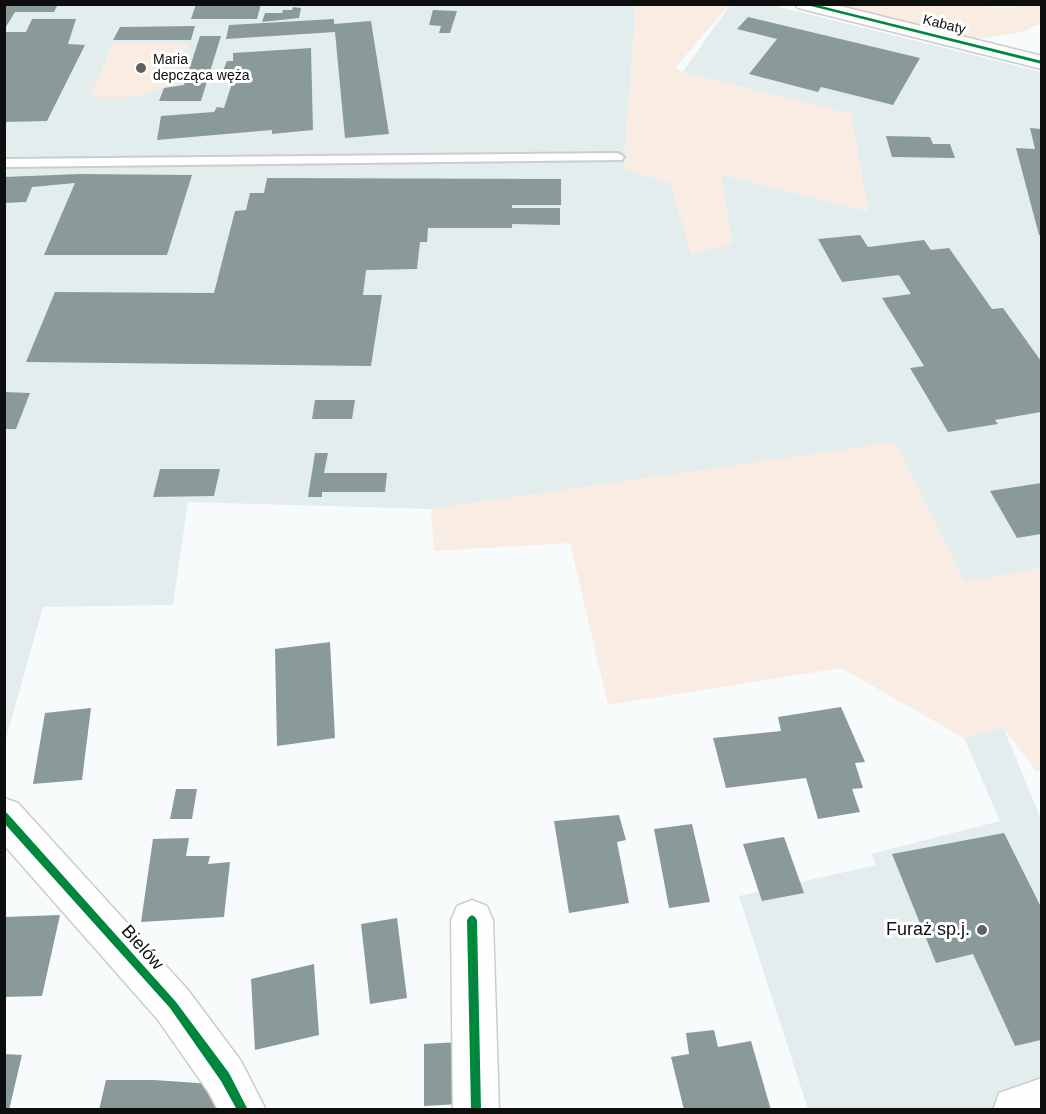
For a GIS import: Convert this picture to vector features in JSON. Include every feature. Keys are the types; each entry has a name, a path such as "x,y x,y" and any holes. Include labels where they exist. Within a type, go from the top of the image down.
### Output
{"street":[{"name":"Kabaty","path":"805,4 1041,63"},
{"name":"Bielów","path":"4,816 172,1005 225,1077 243,1110"},
{"path":"472,920 476,1110"},
{"path":"1015,1109 1041,1100"}],"lane":[{"path":"4,163 618,157"}],"shaded area":[{"path":"912,4 1015,7 1015,5 1041,5 1041,25 1036,25 1023,32 964,41 809,5"},
{"path":"5,5 636,5 624,169 670,183 732,245 721,174 868,211 850,113 682,73 730,5 772,5 1041,72 1041,568 965,583 895,443 431,509 188,502 173,605 43,607 5,742"},
{"path":"636,5 729,5 676,67 682,73 851,113 868,212 721,174 732,245 691,254 670,183 624,169"},
{"path":"112,44 188,44 175,83 135,97 90,97"},
{"path":"895,442 965,582 1041,568 1041,770 1036,771 1003,727 964,738 841,668 608,705 570,543 434,551 431,509"},
{"path":"1003,727 1041,819 1041,1100 1013,1110 808,1109 739,896 876,865 871,854 1000,821 964,738"}],"building":[{"path":"4,4 58,4 54,12 15,12 4,30"},
{"path":"196,4 261,4 257,19 191,19"},
{"path":"293,7 301,8 299,18 262,22 265,13 282,13 283,10 292,10"},
{"path":"433,10 457,11 450,33 439,33 441,26 429,25"},
{"path":"748,17 920,58 893,105 821,87 818,92 749,74 777,39 737,29"},
{"path":"32,19 76,19 68,44 85,45 47,121 4,122 4,32 26,32"},
{"path":"334,19 334,24 371,21 389,134 345,138 335,32 226,39 229,25"},
{"path":"195,26 191,40 113,40 120,27"},
{"path":"200,36 221,36 201,101 159,101 164,88 184,85"},
{"path":"311,48 313,130 272,134 272,130 157,140 161,116 214,112 217,107 224,108 234,77 221,76 227,61 233,61 233,53"},
{"path":"1030,128 1041,129 1041,235 1039,235 1016,148 1035,149"},
{"path":"886,136 930,137 933,144 950,144 955,158 892,157"},
{"path":"79,174 192,175 167,255 44,255 75,183 32,187 26,202 4,203 4,177"},
{"path":"267,178 561,179 561,205 512,205 512,208 560,208 560,225 512,224 512,228 428,228 427,242 420,242 417,269 366,270 363,295 382,295 371,366 26,362 55,292 214,293 235,211 246,210 250,193 264,193"},
{"path":"860,235 868,247 924,240 931,250 949,248 992,309 1003,308 1041,361 1041,412 995,420 998,424 948,432 910,368 924,366 882,298 911,294 899,275 842,282 818,239"},
{"path":"4,392 30,393 16,429 4,429"},
{"path":"315,400 355,400 352,419 312,419"},
{"path":"315,453 328,453 324,473 387,473 385,492 322,492 322,497 308,497"},
{"path":"160,469 220,469 214,496 153,497"},
{"path":"1041,483 1041,534 1017,538 990,491"},
{"path":"330,642 335,738 277,746 275,649"},
{"path":"841,707 865,762 855,763 863,788 852,789 860,812 818,819 806,778 726,788 713,738 781,731 778,717"},
{"path":"91,708 82,780 33,784 45,713"},
{"path":"176,789 197,789 192,819 170,819"},
{"path":"619,815 626,840 617,842 629,903 569,913 554,821"},
{"path":"692,824 710,902 669,908 654,829"},
{"name":"Furaż sp.j.","path":"1004,833 1041,907 1041,1040 1015,1046 973,954 936,963 892,854"},
{"path":"784,837 804,893 762,901 743,844"},
{"path":"189,838 186,856 210,856 208,864 230,862 224,917 141,922 153,839"},
{"path":"60,915 42,996 4,997 4,917"},
{"path":"397,918 407,998 370,1004 361,924"},
{"path":"314,964 319,1035 255,1050 251,979"},
{"path":"714,1030 718,1047 751,1041 771,1110 684,1110 671,1057 689,1054 686,1033"},
{"path":"458,1042 459,1104 424,1106 424,1044"},
{"path":"4,1054 22,1055 9,1110 4,1110"},
{"path":"106,1080 154,1080 212,1084 219,1110 99,1110"}],"cycle path":[{"path":"805,4 1042,63"},
{"path":"4,816 173,1005 225,1077 243,1110"},
{"path":"472,920 476,1110"}],"place":[{"name":"Maria depcząca węża","path":"141,68"},
{"name":"Furaż sp.j.","path":"982,930"}]}
